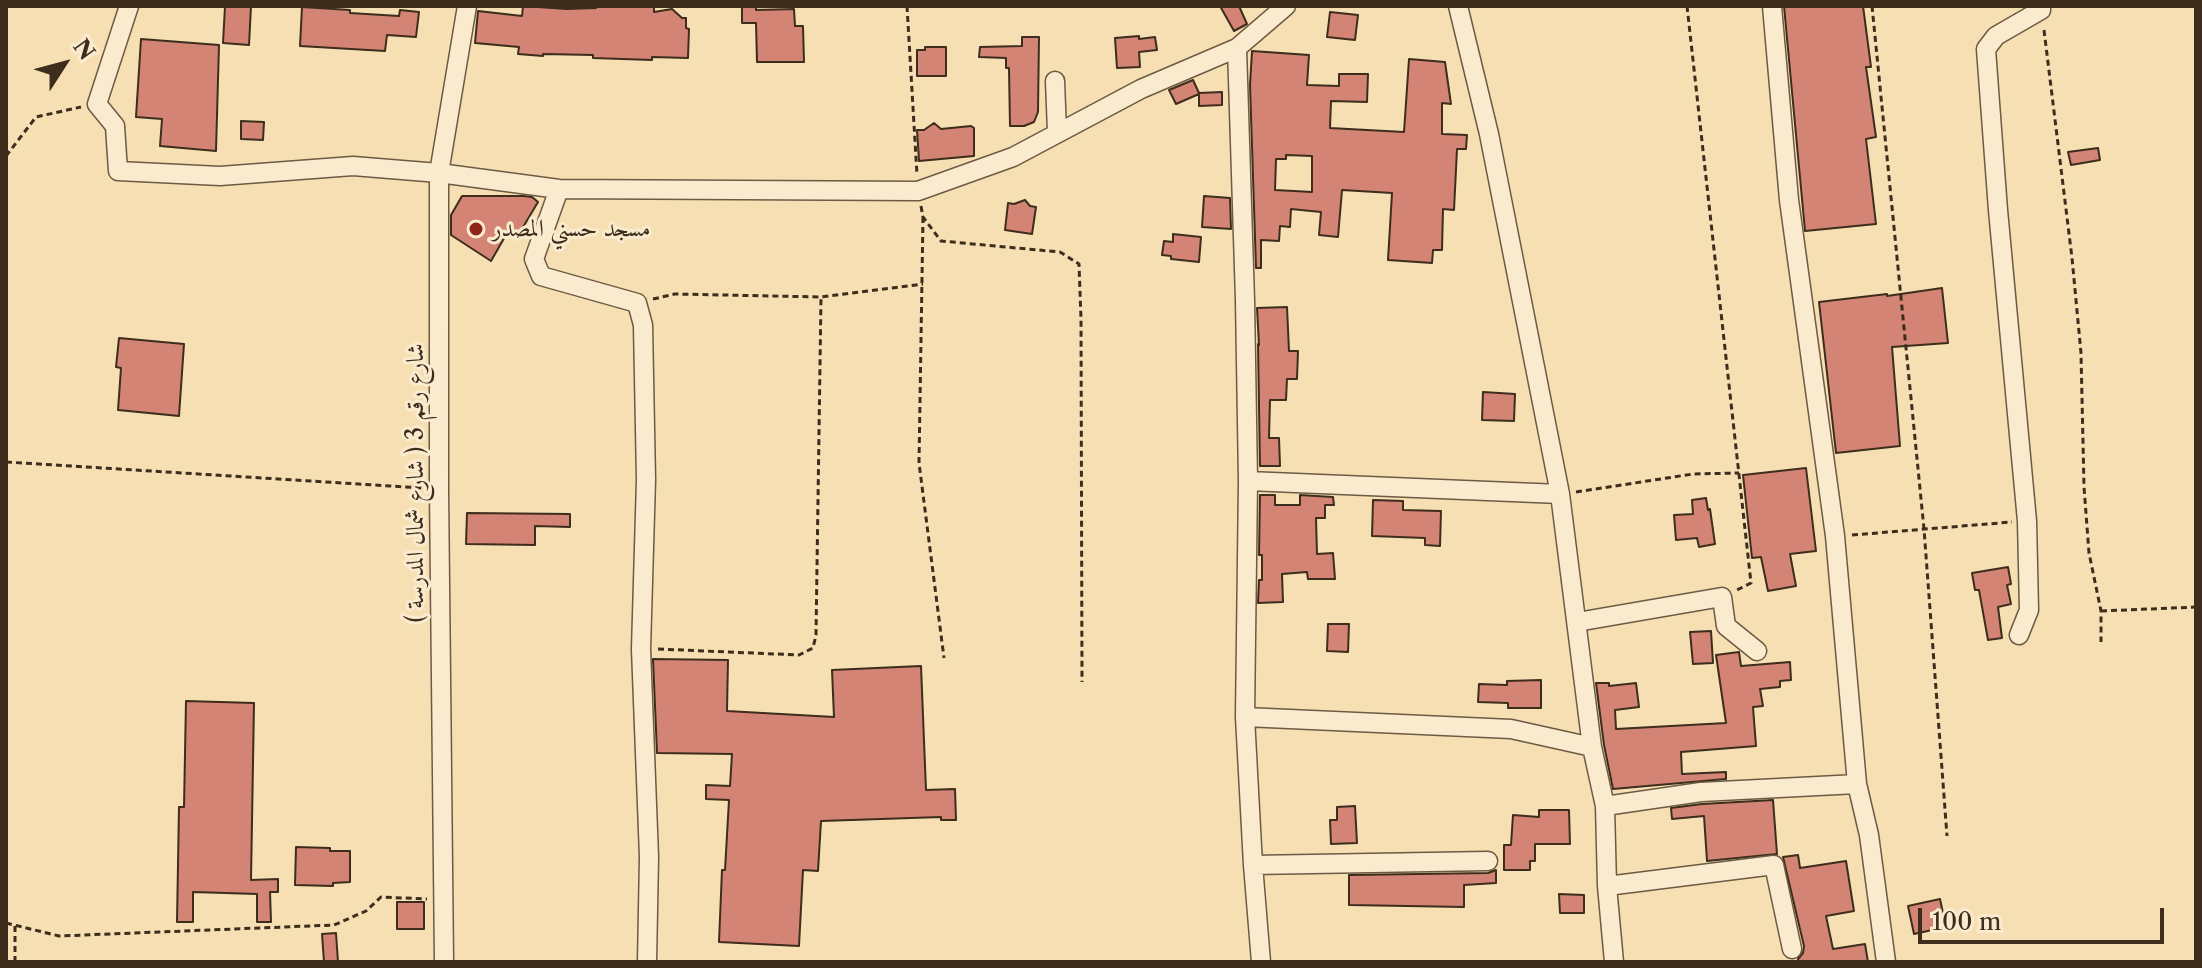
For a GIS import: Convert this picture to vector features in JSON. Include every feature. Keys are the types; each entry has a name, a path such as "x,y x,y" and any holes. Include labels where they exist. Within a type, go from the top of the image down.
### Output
{"street":[{"path":"129,6 97,104 115,126 118,171 220,176 353,166 439,173 559,189 918,191 1013,157 1141,89 1237,48 1286,6"},
{"name":"شارع رقم 3 ( شارع شمال المدرسة )","path":"444,962 439,173 467,6"},
{"path":"1458,6 1489,134 1560,494 1592,747 1605,806 1607,886 1614,962"},
{"path":"1772,6 1789,200 1835,536 1857,784 1869,835 1886,962"},
{"path":"2019,635 2029,610 2027,521 1986,49 1996,36 2041,8"},
{"path":"1237,48 1248,481 1245,717 1261,962"},
{"path":"1055,81 1057,132"},
{"path":"559,189 534,259 541,276 637,303 643,325 646,480 641,649 649,857 647,962"},
{"path":"1248,481 1560,494"},
{"path":"1577,622 1722,597 1726,626 1757,651"},
{"path":"1245,717 1511,729 1592,747"},
{"path":"1605,806 1701,792 1857,784"},
{"path":"1253,865 1488,861"},
{"path":"1607,886 1774,865 1792,949"}],"path":[{"path":"907,6 918,191 923,217 919,463 944,658"},
{"path":"1687,6 1751,583 1722,597"},
{"path":"1872,6 1924,529 1947,836"},
{"path":"2041,8 2081,353 2084,487 2089,553 2101,611 2101,642"},
{"path":"6,156 36,117 97,104"},
{"path":"923,217 941,241 1060,252 1079,264 1082,682"},
{"path":"637,303 675,294 821,297 923,284"},
{"path":"641,649 799,655 813,648 816,635 821,297"},
{"path":"6,462 439,489"},
{"path":"1560,494 1693,474 1739,473"},
{"path":"1835,536 2027,521"},
{"path":"2101,611 2196,607"},
{"path":"6,923 59,936 334,925 366,911 381,897 443,899"},
{"path":"15,925 15,962"}],"building":[{"path":"225,6 251,6 249,45 223,43"},
{"path":"523,6 567,9 654,7 654,12 672,9 686,18 686,28 689,29 688,58 652,57 652,60 593,58 593,55 543,56 518,54 519,47 475,43 478,11 522,16"},
{"path":"742,6 756,6 756,10 794,9 795,26 803,26 804,62 757,62 756,23 742,23"},
{"path":"1220,6 1239,6 1247,24 1234,31"},
{"path":"1784,6 1863,6 1871,67 1866,67 1876,137 1866,139 1876,224 1805,231"},
{"path":"302,7 399,16 400,10 419,12 416,37 387,35 385,51 300,46"},
{"path":"1330,12 1358,15 1355,40 1327,37"},
{"path":"1139,36 1139,39 1155,37 1157,50 1139,52 1140,67 1117,68 1115,38"},
{"path":"1022,37 1039,37 1038,112 1034,122 1010,126 1009,68 1006,68 1006,58 979,57 980,47 1022,46"},
{"path":"141,39 219,45 216,151 160,146 162,119 136,117"},
{"path":"925,47 946,47 946,76 917,76 917,50 925,50"},
{"path":"1252,51 1309,55 1307,85 1339,86 1339,74 1368,74 1367,102 1331,101 1330,128 1404,132 1409,59 1445,62 1451,104 1442,103 1442,134 1467,135 1466,149 1457,149 1454,210 1443,209 1442,250 1433,250 1432,263 1388,260 1392,193 1342,190 1338,237 1319,235 1321,212 1291,209 1290,227 1280,226 1279,241 1261,240 1261,268 1256,268 1250,85","holes":["1286,155 1312,156 1312,192 1275,190 1276,159 1286,159"]},
{"path":"1193,80 1199,93 1222,92 1222,105 1199,106 1199,94 1176,104 1169,90"},
{"path":"241,121 264,122 263,140 241,139"},
{"path":"934,123 941,129 974,128 974,156 919,161 917,130 924,130"},
{"path":"2098,148 2100,160 2071,165 2068,152"},
{"name":"مسجد حسني المصدر","path":"462,196 524,196 538,202 519,234 510,228 491,261 451,235 451,215"},
{"path":"1204,196 1230,198 1231,229 1202,227"},
{"path":"1025,200 1036,207 1032,234 1005,230 1008,203"},
{"path":"1173,234 1201,237 1199,262 1162,255 1164,241 1173,242"},
{"path":"1942,288 1948,343 1892,347 1900,446 1836,453 1819,302"},
{"path":"1287,307 1289,351 1298,351 1297,379 1287,379 1286,400 1270,400 1269,438 1279,438 1280,466 1260,466 1257,308"},
{"path":"119,338 184,344 179,416 118,410 121,368 116,367"},
{"path":"1483,392 1515,394 1514,421 1482,420"},
{"path":"1806,468 1816,551 1790,554 1796,586 1768,591 1761,557 1752,558 1743,475"},
{"path":"1260,495 1275,495 1275,505 1300,505 1300,495 1333,497 1334,505 1325,505 1325,518 1316,518 1317,554 1333,553 1335,579 1308,579 1307,572 1282,574 1283,602 1258,603 1259,580 1262,580 1262,555 1259,555"},
{"path":"1706,498 1715,544 1699,547 1697,538 1676,540 1674,515 1693,514 1692,500"},
{"path":"1373,500 1403,501 1403,510 1441,511 1440,546 1425,545 1425,538 1372,536"},
{"path":"467,513 570,514 570,527 535,526 535,545 466,544"},
{"path":"2008,567 2011,584 2007,585 2011,604 1998,607 2002,638 1988,640 1979,590 1975,590 1972,573"},
{"path":"1328,624 1349,624 1348,652 1327,651"},
{"path":"1711,631 1713,663 1693,664 1690,632"},
{"path":"1739,652 1741,666 1790,662 1791,680 1780,681 1780,687 1760,689 1763,706 1753,707 1756,746 1681,752 1682,774 1726,772 1726,779 1613,789 1596,683 1609,683 1609,686 1636,683 1639,707 1615,710 1616,729 1726,723 1716,655"},
{"path":"653,659 728,660 727,711 834,717 832,670 921,666 926,790 955,789 956,820 941,820 941,817 821,821 818,871 803,870 799,946 719,942 729,800 706,799 706,785 730,786 732,754 657,753"},
{"path":"1541,680 1541,708 1508,708 1508,703 1478,702 1479,684 1507,685 1507,681"},
{"path":"186,701 254,703 251,880 278,879 278,892 270,892 271,922 257,922 257,894 193,892 193,922 177,922 179,807 184,807"},
{"path":"1773,800 1777,854 1707,861 1704,816 1672,819 1671,808"},
{"path":"1355,806 1357,843 1331,844 1330,820 1337,820 1337,807"},
{"path":"1539,810 1569,810 1570,844 1535,844 1535,861 1530,861 1530,870 1504,870 1504,845 1511,845 1513,815 1539,817"},
{"path":"296,847 350,851 350,882 333,883 333,886 295,885"},
{"path":"1798,855 1800,868 1846,861 1854,911 1826,916 1833,949 1865,944 1868,962 1798,962 1804,946 1783,857"},
{"path":"1496,870 1496,883 1464,885 1464,907 1349,905 1349,875 1488,873"},
{"path":"1559,894 1584,895 1584,913 1560,913"},
{"path":"1940,899 1946,927 1914,934 1908,906"},
{"path":"397,902 424,902 424,929 397,929"},
{"path":"336,933 338,962 324,962 322,934"}],"place":[{"name":"مسجد حسني المصدر","path":"476,229"}]}
